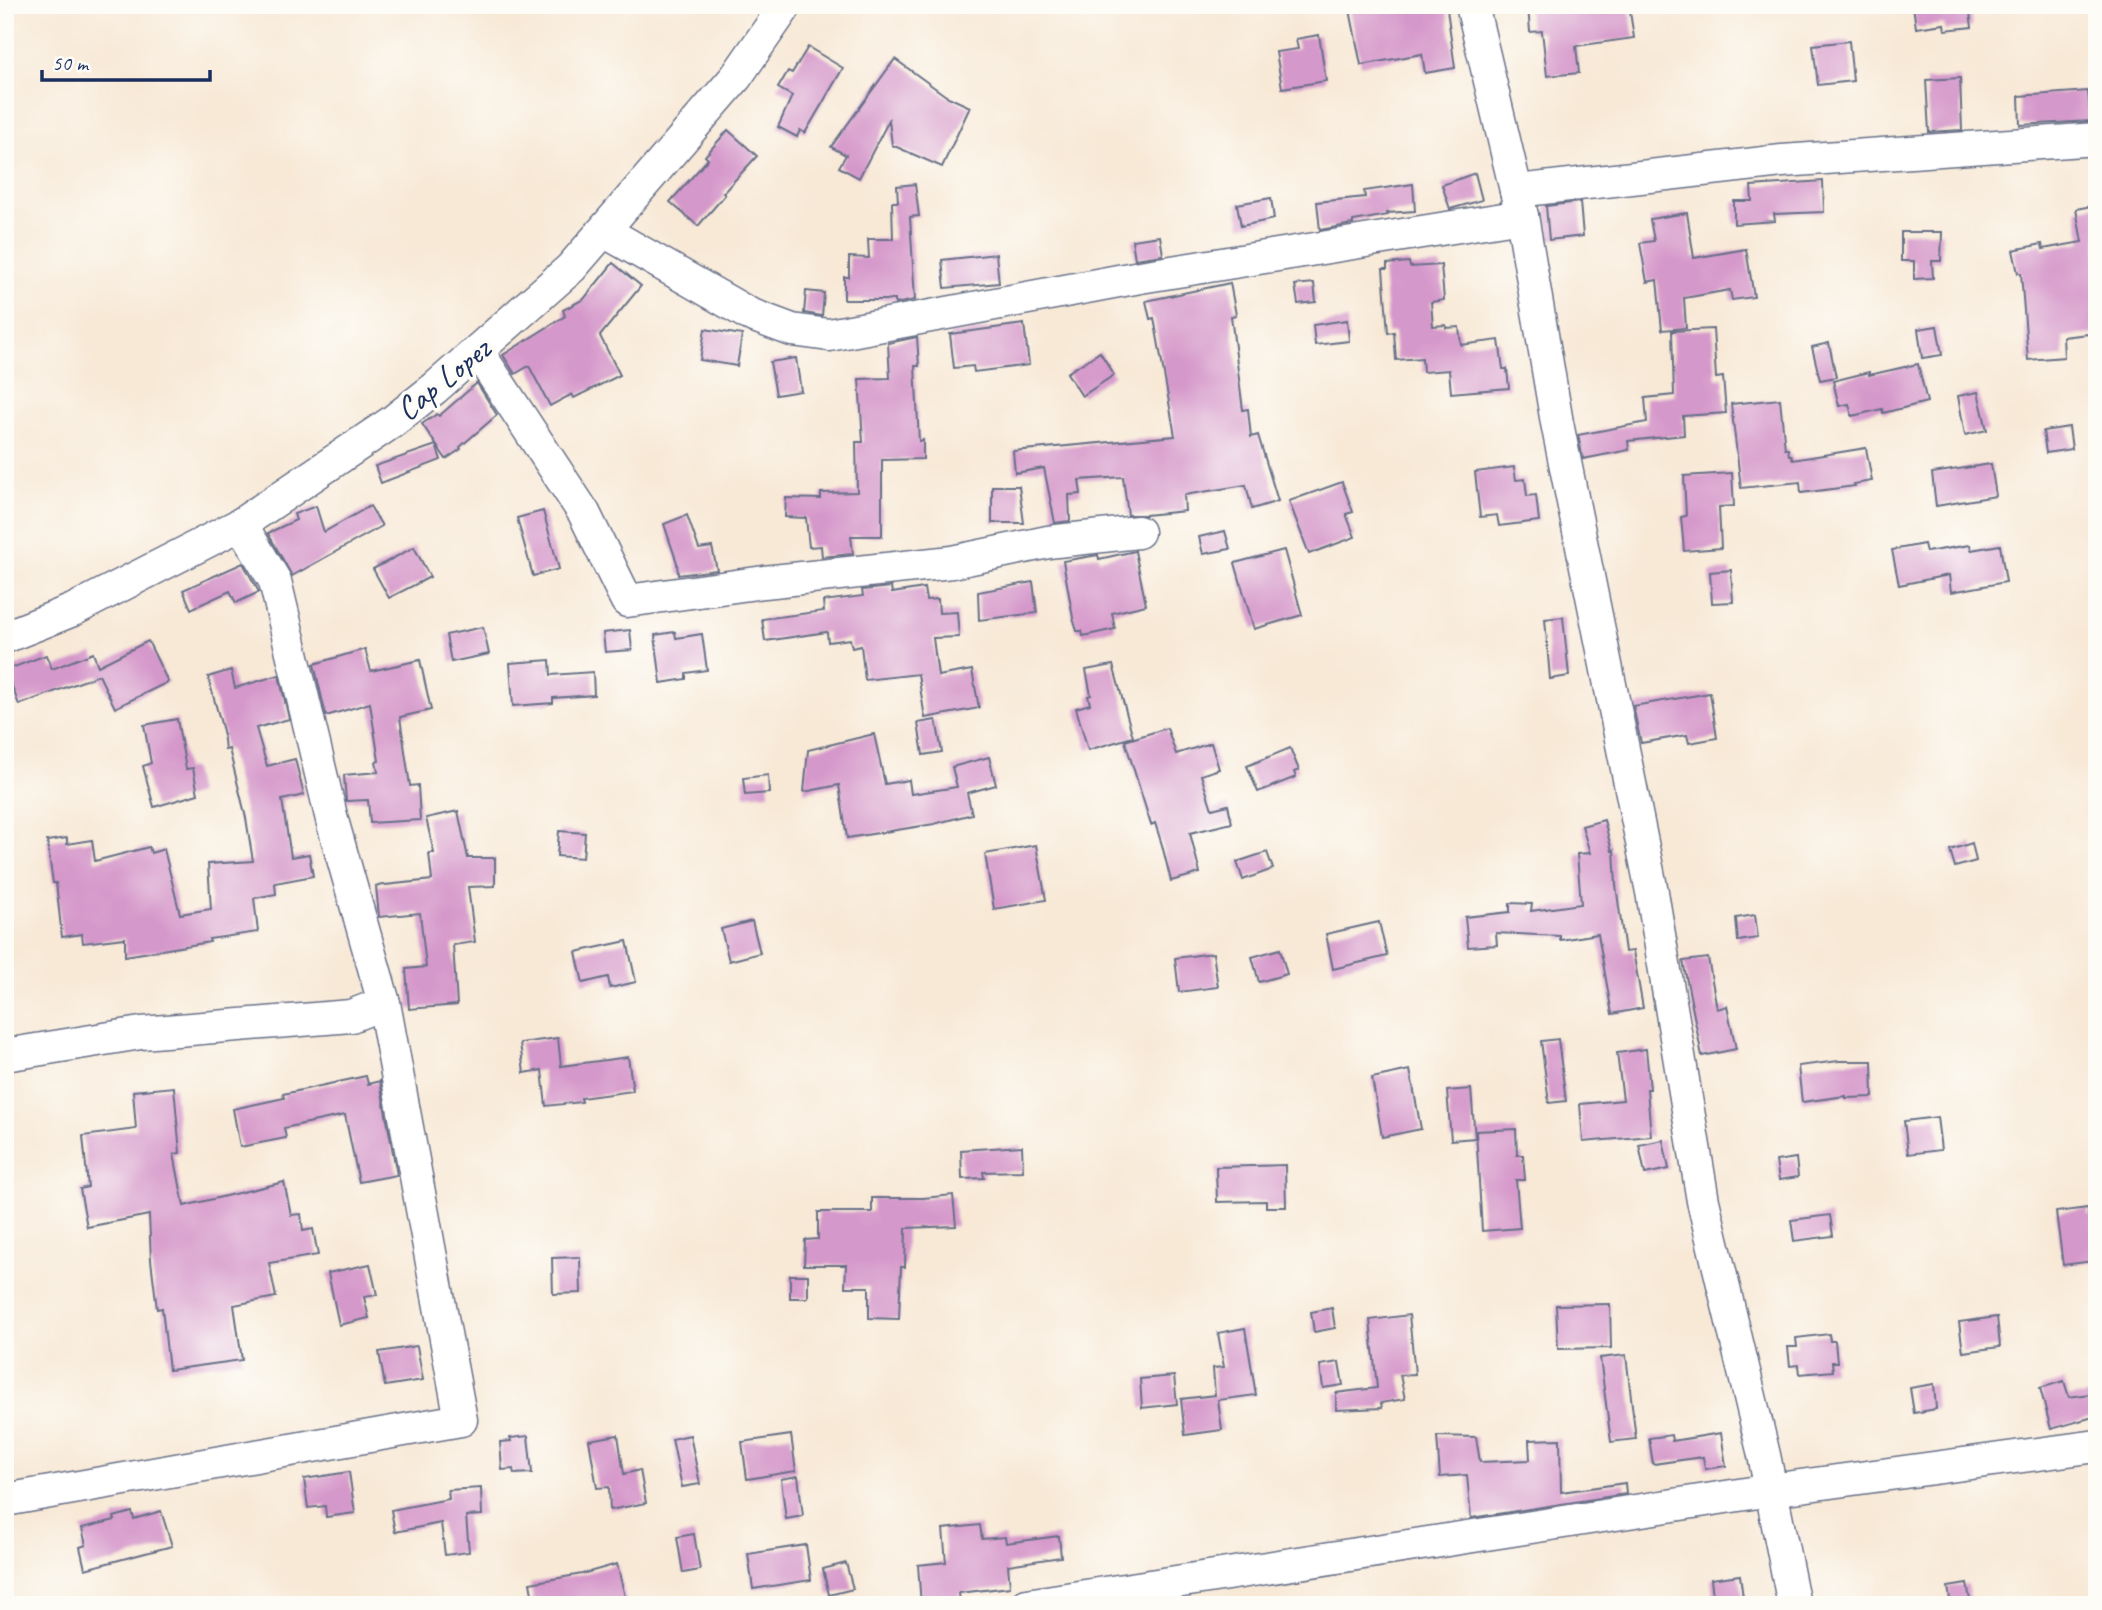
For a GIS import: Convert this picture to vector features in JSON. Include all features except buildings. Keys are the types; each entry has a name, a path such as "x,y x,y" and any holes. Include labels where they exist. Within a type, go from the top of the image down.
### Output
{"street":[{"name":"Cap Lopez","path":"5,637 73,610 241,524 392,422 478,352 571,268 736,77 786,5"},
{"path":"1472,5 1519,204 1557,423 1652,892 1703,1201 1794,1605"},
{"path":"604,232 749,314 792,330 829,334 1519,204 1782,161 2097,139"},
{"path":"478,352 584,513 626,601 764,582 952,562 1048,542 1138,532"},
{"path":"5,1500 461,1420 384,1003 332,820 275,581 241,524"},
{"path":"5,1055 141,1033 351,1016 384,1003"},
{"path":"1027,1605 1770,1490 2097,1446"}]}
